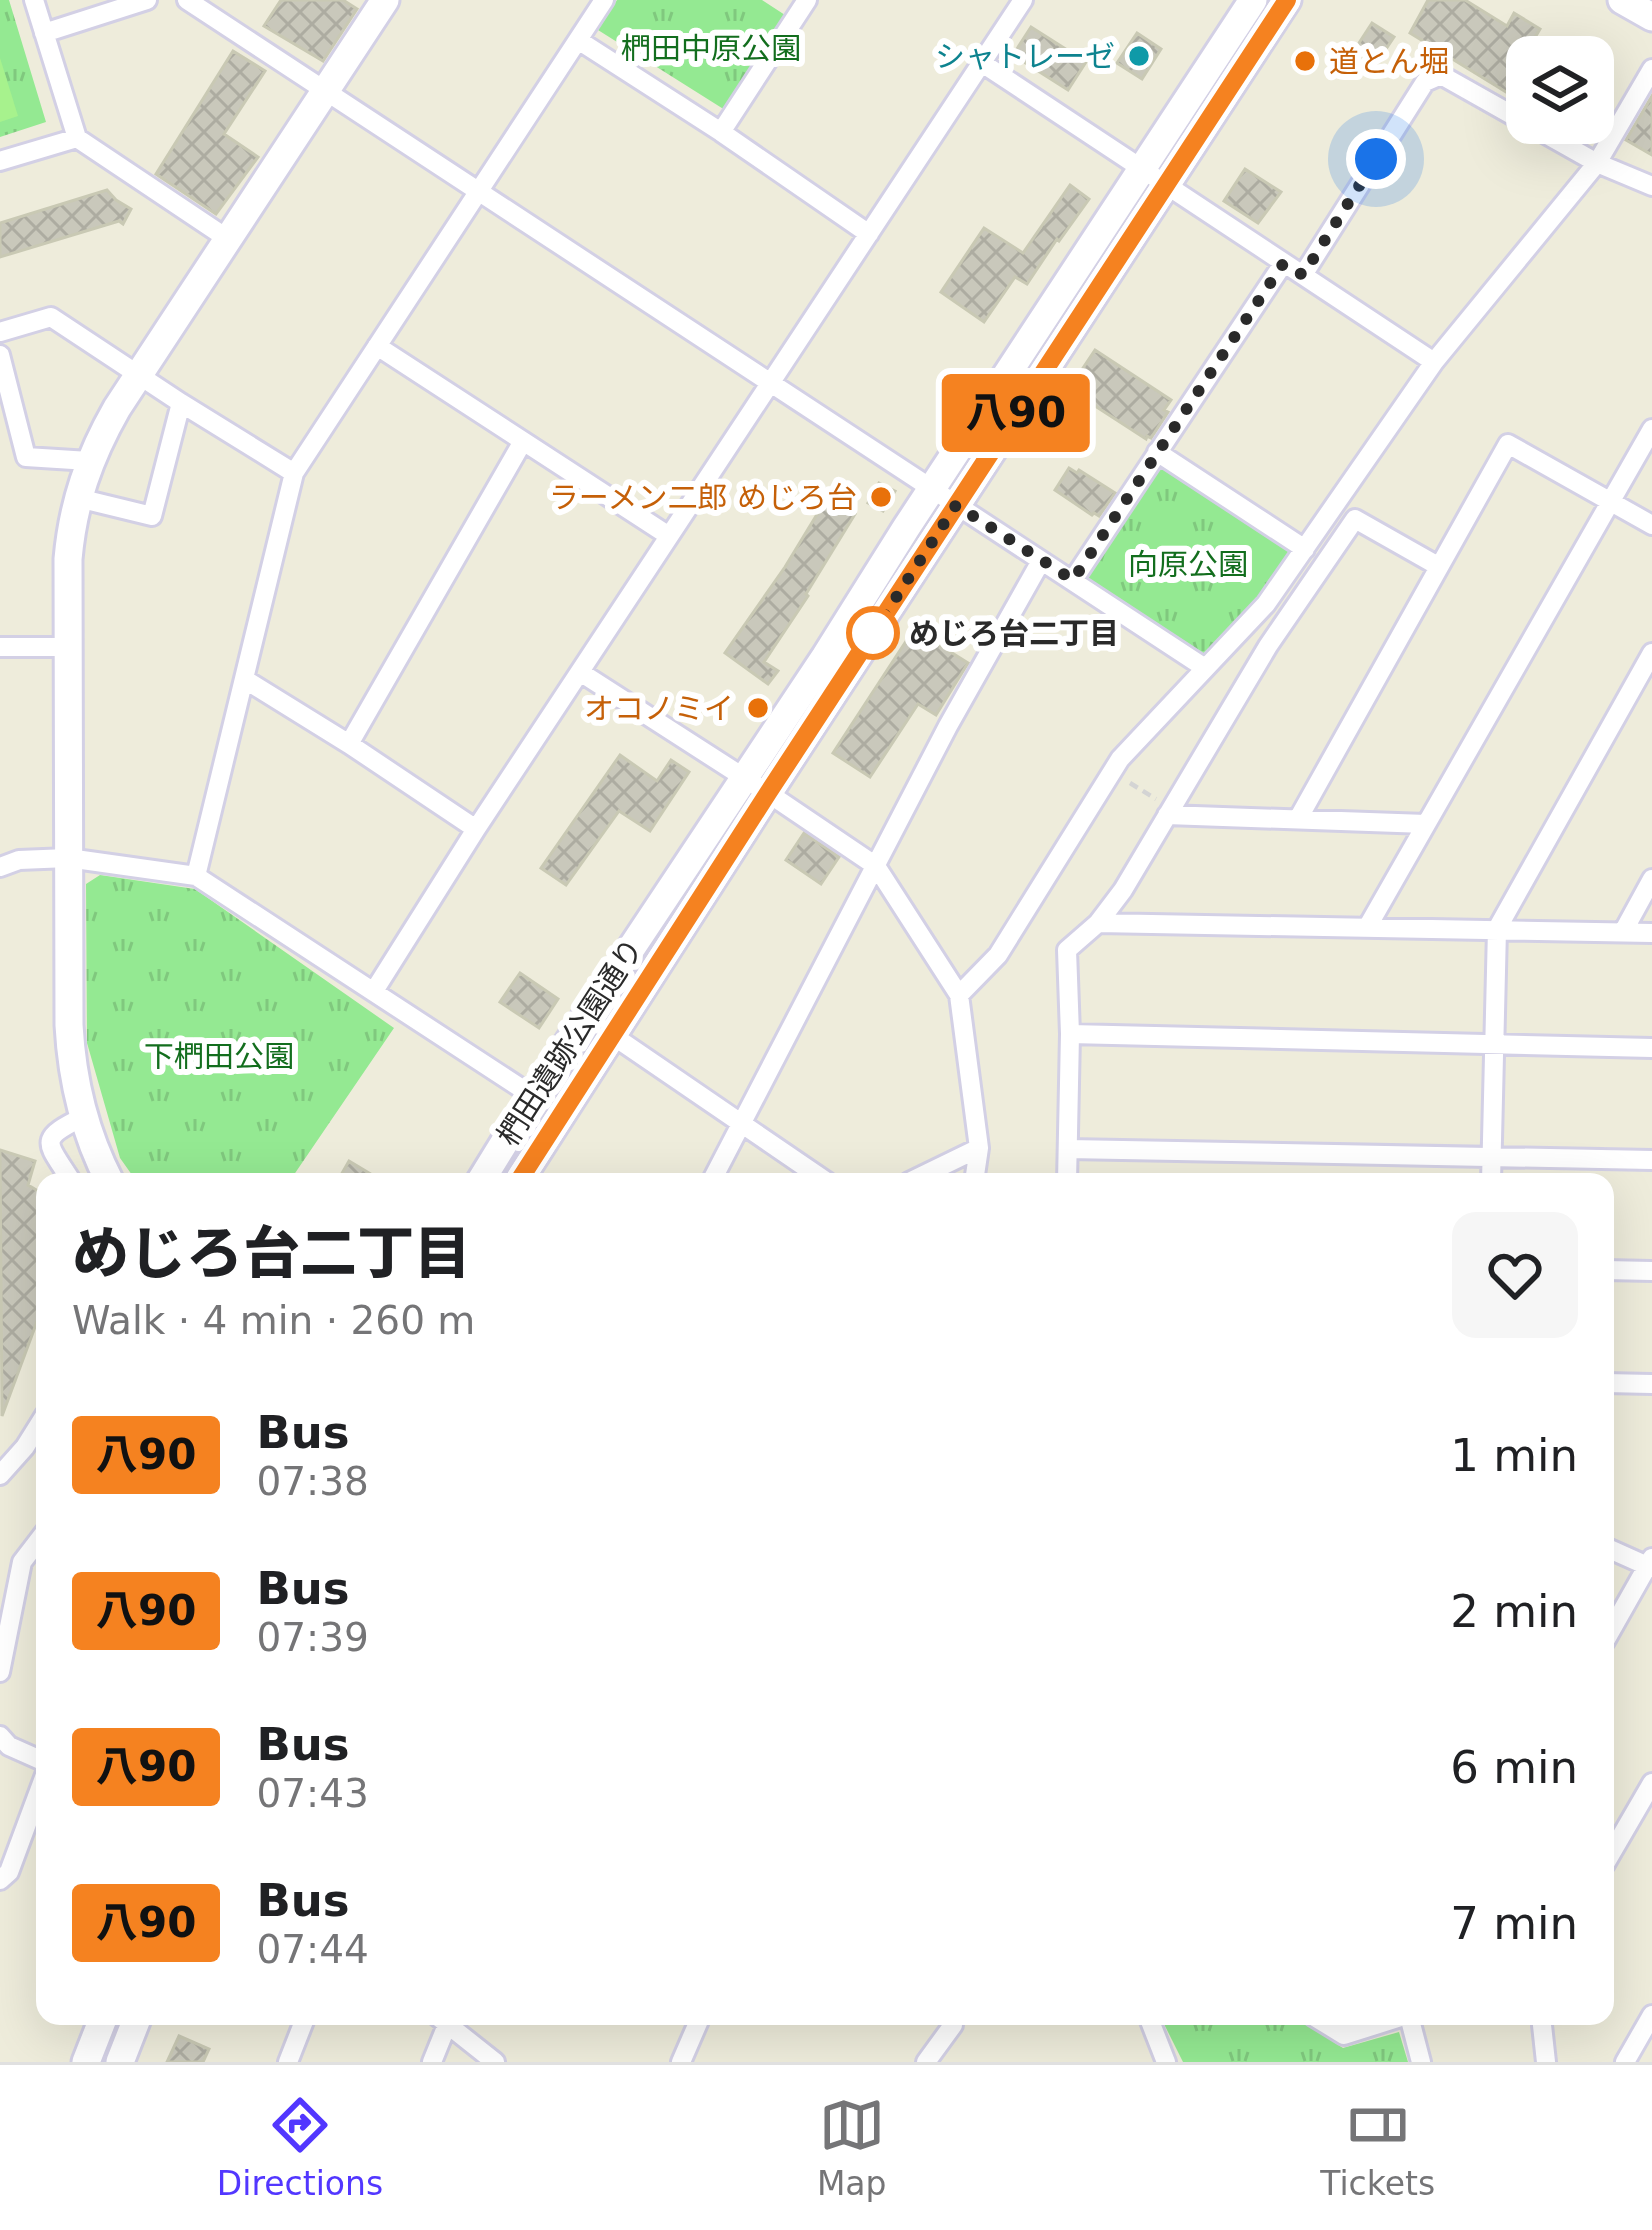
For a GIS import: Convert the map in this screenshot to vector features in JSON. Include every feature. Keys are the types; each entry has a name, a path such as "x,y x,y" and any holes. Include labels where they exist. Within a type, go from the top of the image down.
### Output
{"street":[{"path":"34,0 77,138 228,239"},
{"path":"44,33 147,0"},
{"path":"187,0 1205,668"},
{"path":"106,1173 83,1117 70,1042 68,559 78,498 89,460 111,418 385,0"},
{"path":"196,876 294,472 604,0"},
{"path":"721,131 803,6 780,0"},
{"path":"374,991 1023,0"},
{"name":"椚田遺跡公園通り","path":"486,1173 533,1096 956,505 1153,178 1253,0"},
{"name":"椚田遺跡公園通り","path":"524,1173 611,1035 932,489 1153,178 1287,0"},
{"path":"1622,0 1652,17"},
{"path":"578,40 721,131 869,234"},
{"path":"982,63 1434,362"},
{"path":"959,995 998,955 1120,759 1266,604 1434,362 1597,164 1652,69"},
{"path":"1303,275 1425,82 1441,75 1597,164 1652,186"},
{"path":"0,161 77,138"},
{"path":"1073,580 1283,264"},
{"path":"0,332 51,316 181,404 294,472"},
{"path":"376,346 669,536"},
{"path":"0,355 26,457 89,460"},
{"path":"78,498 152,516 181,404"},
{"path":"1368,926 1652,429"},
{"path":"349,744 523,443"},
{"path":"1298,819 1508,444 1652,525"},
{"path":"1156,452 1305,549"},
{"path":"1067,1173 1067,950 1123,890 1268,646 1355,519 1438,566"},
{"path":"716,1173 948,726 1041,561"},
{"path":"0,647 67,647"},
{"path":"1491,1173 1497,929 1652,653"},
{"path":"580,672 876,866 959,995 979,1148 975,1173"},
{"path":"244,679 476,829"},
{"path":"1169,812 1426,824"},
{"path":"0,867 19,860 68,858 196,876 533,1096"},
{"path":"1623,932 1652,879"},
{"path":"1098,922 1652,932"},
{"path":"1070,1034 1652,1048"},
{"path":"611,1035 814,1173"},
{"path":"67,1173 50,1139 83,1117"},
{"path":"928,1173 979,1148"},
{"path":"1068,1149 1652,1160"},
{"path":"1614,1270 1652,1271"},
{"path":"1614,1383 1652,1384"},
{"path":"0,1475 36,1429"},
{"path":"0,1672 22,1562 36,1544"},
{"path":"1614,1550 1651,1564 1614,1626"},
{"path":"0,1736 9,1746 36,1758"},
{"path":"1614,1848 1652,1783"},
{"path":"0,1880 9,1872 36,1799"},
{"path":"1625,2062 1652,2014"},
{"path":"86,2062 100,2025"},
{"path":"120,2062 134,2025"},
{"path":"288,2062 302,2025"},
{"path":"432,2062 441,2025"},
{"path":"448,2025 495,2062"},
{"path":"681,2062 697,2025"},
{"path":"926,2062 946,2025"},
{"path":"1152,2025 1166,2062"},
{"path":"1327,2025 1344,2035 1377,2025"},
{"path":"1410,2025 1421,2062"},
{"path":"1542,2025 1546,2062"}],"path":[{"path":"1112,772 1169,812"}],"green space":[{"path":"0,0 9,0 46,122 0,137"},
{"name":"椚田中原公園","path":"617,0 762,0 785,15 725,110 598,30"},
{"path":"0,58 18,116 0,122"},
{"name":"向原公園","path":"1157,452 1305,549 1205,668 1073,580"},
{"name":"下椚田公園","path":"100,875 195,889 394,1028 295,1173 131,1173 120,1158 87,1043 86,884"},
{"path":"1164,2025 1308,2025 1343,2048 1399,2032 1408,2062 1183,2062"}],"building":[{"path":"281,0 343,0 357,9 323,61 264,26"},
{"path":"1428,0 1465,0 1507,26 1514,13 1540,29 1536,36 1506,36 1506,92 1410,33"},
{"path":"1372,23 1394,37 1378,61 1357,46"},
{"path":"1031,27 1086,62 1068,90 1013,55"},
{"name":"シャトレーゼ","path":"1137,33 1161,49 1142,79 1117,63"},
{"path":"233,51 265,71 224,134 258,157 216,214 156,174"},
{"path":"1652,96 1652,155 1626,140"},
{"path":"1245,169 1281,192 1258,223 1224,201"},
{"path":"1070,185 1089,199 1027,284 1015,277 984,322 941,292 984,228 1023,253"},
{"path":"107,190 131,209 123,224 119,221 0,257 0,223"},
{"path":"1095,350 1171,400 1151,438 1069,389"},
{"path":"1069,468 1115,493 1099,516 1055,490"},
{"name":"ラーメン二郎 めじろ台","path":"879,483 895,491 883,511 868,503"},
{"path":"827,498 855,514 764,662 778,671 768,684 725,653"},
{"path":"914,629 968,663 936,715 918,704 870,777 833,753"},
{"path":"620,755 657,781 671,760 689,772 650,831 619,811 566,885 541,868"},
{"path":"804,833 839,857 821,884 786,860"},
{"path":"520,973 558,999 539,1028 500,1002"},
{"path":"0,1150 35,1161 28,1185 36,1190 36,1324 2,1416"},
{"path":"349,1161 369,1173 342,1173"},
{"path":"179,2036 209,2049 203,2062 167,2062"}],"bus line":[{"name":"八90","path":"524,1173 1287,0"}],"place":[{"name":"シャトレーゼ","path":"1139,56"},
{"name":"道とん堀","path":"1305,61"},
{"name":"ラーメン二郎 めじろ台","path":"881,497"},
{"name":"めじろ台二丁目","path":"873,633"},
{"name":"オコノミイ","path":"758,708"}],"route":[{"path":"873,633 956,505 1073,580 1283,264 1303,275 1376,159"}]}
